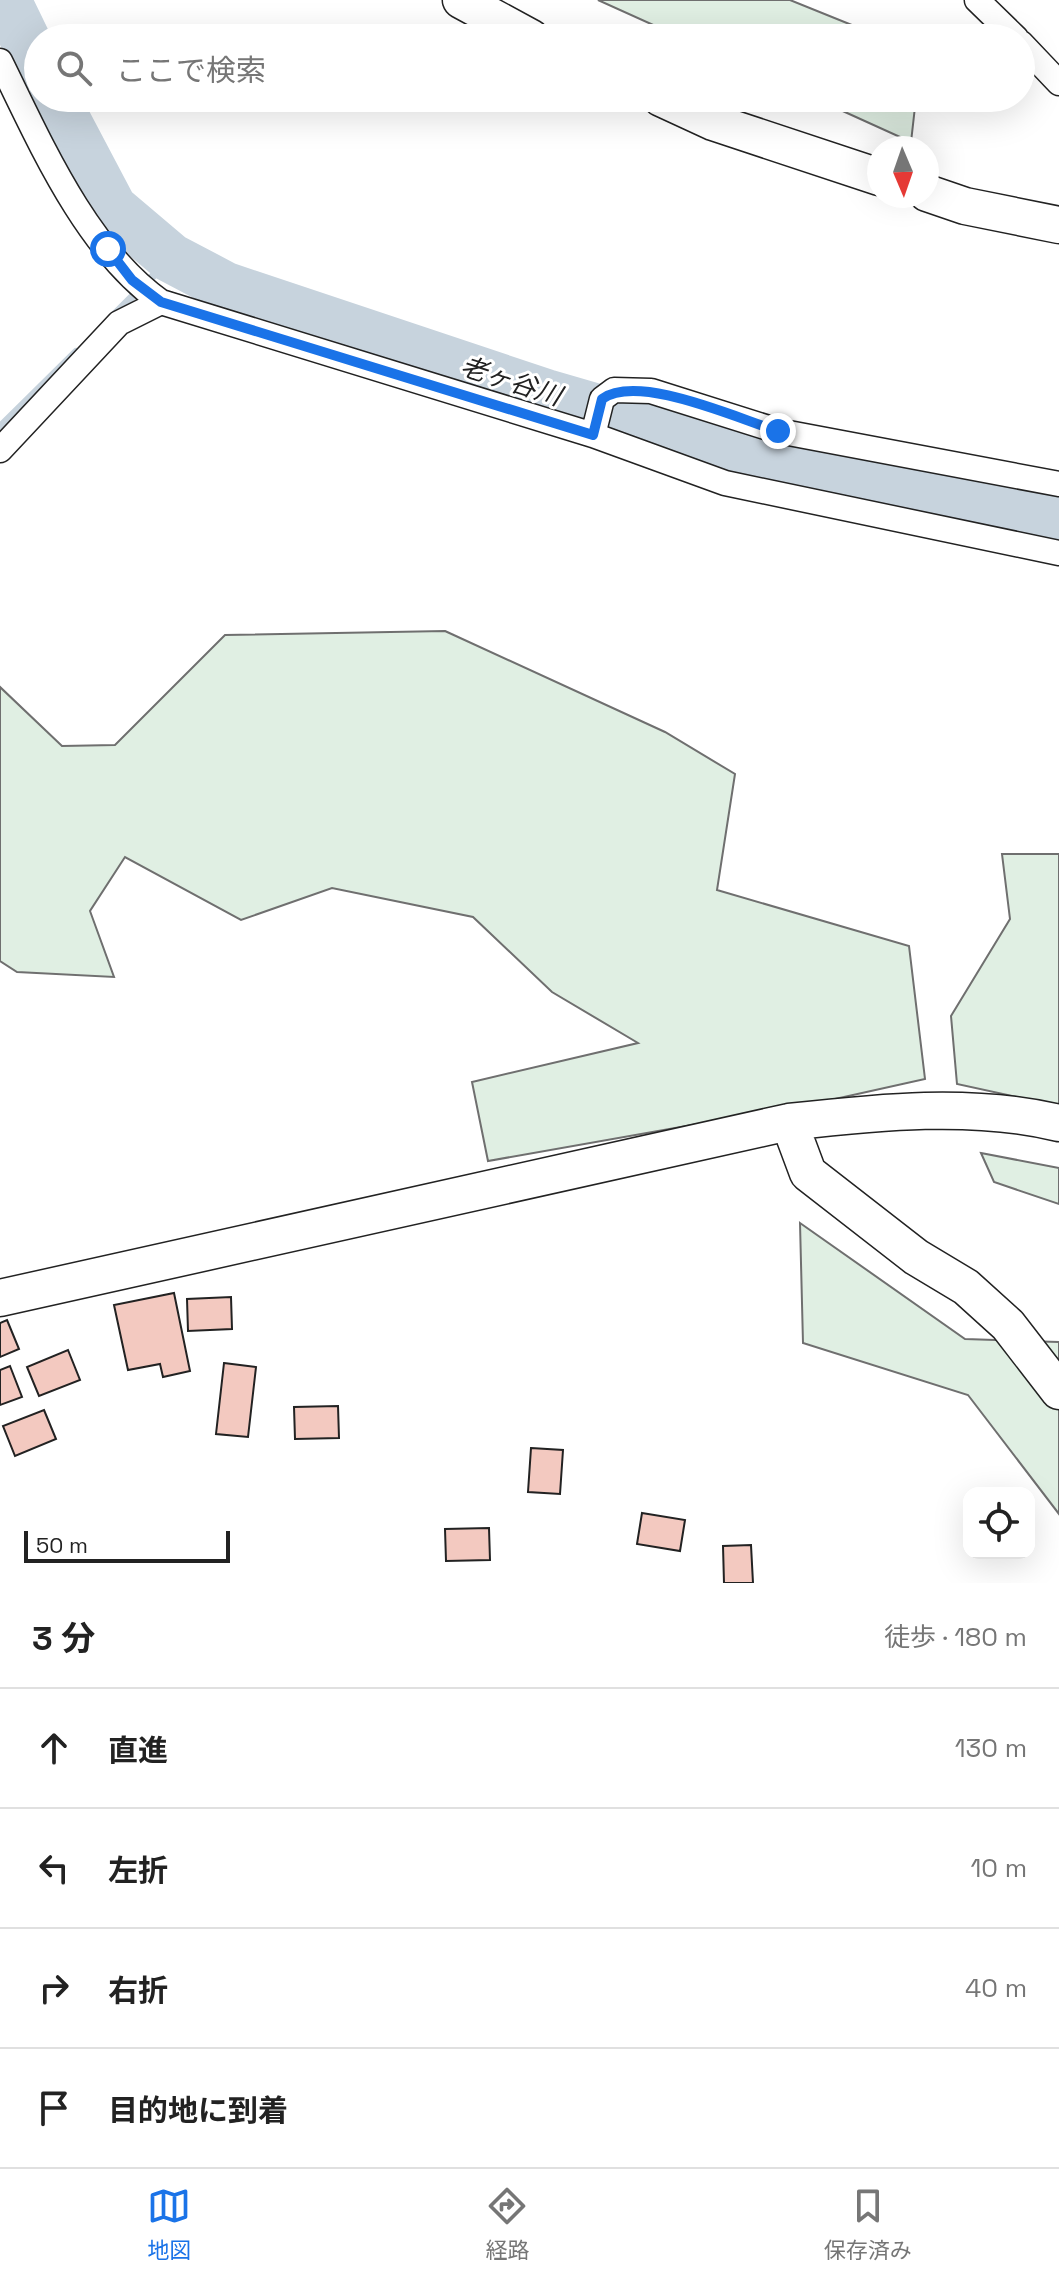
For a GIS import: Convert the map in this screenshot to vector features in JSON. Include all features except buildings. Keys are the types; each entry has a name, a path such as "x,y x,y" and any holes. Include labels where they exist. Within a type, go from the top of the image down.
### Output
{"street":[{"path":"461,0 505,24"},
{"path":"977,0 1002,24"},
{"path":"1035,58 1059,83"},
{"path":"0,61 24,109"},
{"path":"25,112 53,168 132,280 156,298 593,435 725,483 1059,553"},
{"path":"691,112 867,173"},
{"path":"939,197 965,206 1059,225"},
{"path":"0,450 119,323 156,298"},
{"path":"593,435 602,399 614,390 651,391 778,431 1059,484"},
{"path":"0,1298 789,1122 885,1111 1015,1112 1059,1123"},
{"path":"789,1122 808,1173 916,1257 966,1287 1008,1325 1059,1391"}],"green space":[{"path":"598,0 790,0 849,24 651,24"},
{"path":"845,112 914,112 912,136 898,136"},
{"path":"445,631 665,732 735,774 717,890 909,946 925,1079 817,1103 488,1161 472,1082 638,1043 552,992 473,917 332,888 241,920 125,857 90,911 114,977 17,972 0,961 0,687 62,746 115,745 225,635"},
{"path":"1002,854 1059,854 1059,1106 957,1084 951,1016 1010,919"},
{"path":"981,1153 1059,1168 1059,1204 994,1182"},
{"path":"800,1223 965,1339 1059,1342 1059,1514 968,1395 803,1343"}],"waterway":[{"name":"老ヶ谷川","path":"6,0 24,37"},
{"name":"老ヶ谷川","path":"61,112 112,208 171,258 226,287 546,394 749,453 1059,516"},
{"path":"112,317 171,258"},
{"path":"0,427 76,352"}],"route":[{"path":"108,249 132,280 161,302 251,327 593,435 602,399 614,390 651,391 778,431"}]}
